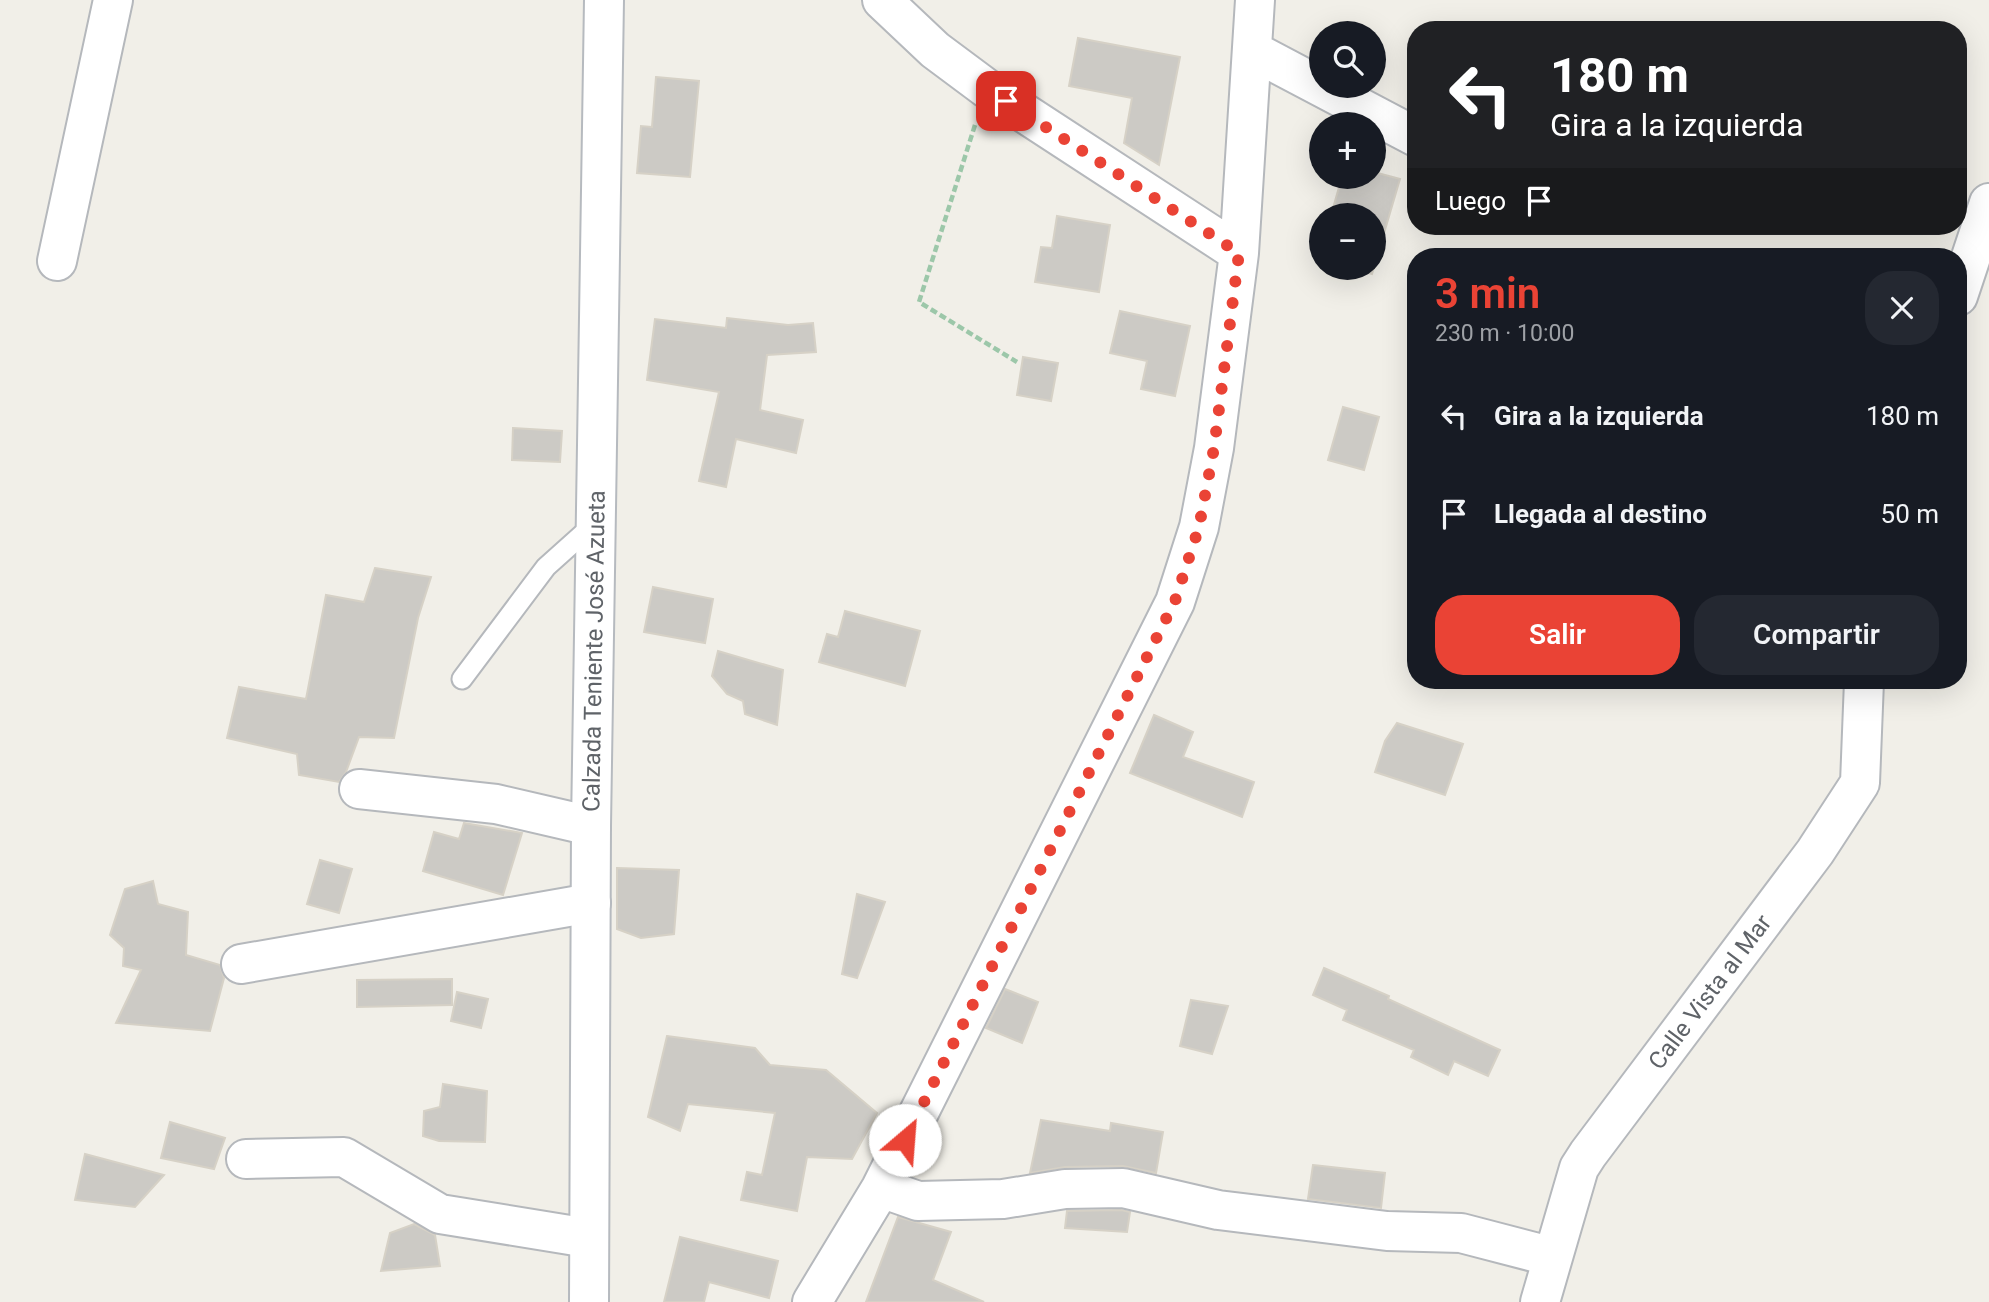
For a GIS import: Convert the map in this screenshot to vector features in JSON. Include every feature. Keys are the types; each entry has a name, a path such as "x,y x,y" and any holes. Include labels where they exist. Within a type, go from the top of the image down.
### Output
{"street":[{"path":"57,261 113,0"},
{"name":"Calzada Teniente José Azueta","path":"589,1302 591,826 604,0"},
{"path":"882,0 935,50 986,88 1239,253"},
{"path":"811,1302 881,1188 1175,601 1199,527 1214,448 1239,253 1255,0"},
{"path":"1253,51 1407,132"},
{"path":"1967,269 1989,203"},
{"name":"Calle Vista al Mar","path":"1540,1302 1579,1168 1815,852 1860,783 1864,689"},
{"path":"359,789 531,810 591,826"},
{"path":"241,964 591,903"},
{"path":"246,1159 344,1157 440,1214 588,1238"},
{"path":"881,1188 918,1201 1003,1199 1065,1189 1123,1188 1218,1210 1387,1231 1461,1233 1553,1256"}],"lane":[{"path":"462,679 546,567 597,521"}],"path":[{"path":"986,88 919,302 1017,362"}],"building":[{"path":"1078,38 1180,57 1159,165 1124,143 1132,98 1069,86"},
{"path":"656,77 699,81 690,177 637,173 641,126 652,127"},
{"path":"1386,175 1400,179 1386,226 1386,203 1334,203 1339,189 1386,189"},
{"path":"1057,216 1110,225 1099,292 1035,282 1041,247 1052,248"},
{"path":"1120,311 1190,326 1175,396 1141,389 1147,361 1110,353"},
{"path":"727,318 788,325 813,323 816,352 767,355 760,410 803,420 796,453 736,439 726,487 699,481 719,392 647,380 655,319 726,328"},
{"path":"1023,357 1058,363 1051,401 1017,395"},
{"path":"1343,407 1379,417 1364,470 1328,460"},
{"path":"513,428 562,431 560,462 512,460"},
{"path":"375,568 431,577 418,618 394,738 359,737 346,772 339,782 299,775 297,754 227,738 239,687 306,699 326,595 364,602"},
{"path":"653,587 713,599 705,643 644,632"},
{"path":"845,611 920,631 905,686 819,662 827,634 838,637"},
{"path":"718,651 783,670 777,725 745,714 743,701 727,694 712,676"},
{"path":"1154,715 1193,732 1183,757 1254,782 1242,817 1130,773"},
{"path":"1397,723 1463,744 1445,795 1375,772 1385,741"},
{"path":"464,823 522,833 503,895 423,871 434,832 459,839"},
{"path":"320,860 352,869 339,913 307,904"},
{"path":"617,868 679,870 674,934 641,938 617,929"},
{"path":"153,881 158,904 188,912 186,955 220,965 224,978 210,1031 116,1023 141,970 123,966 124,948 110,935 125,889"},
{"path":"857,894 885,902 857,978 842,974"},
{"path":"1324,968 1500,1050 1488,1076 1454,1061 1448,1075 1411,1057 1414,1050 1343,1020 1347,1010 1313,995"},
{"path":"452,979 452,1005 357,1007 357,980"},
{"path":"1005,989 1038,1002 1022,1043 986,1028"},
{"path":"457,992 488,999 481,1028 451,1021"},
{"path":"1191,1000 1228,1006 1212,1054 1180,1046"},
{"path":"667,1036 755,1048 770,1065 826,1070 877,1113 852,1159 807,1157 797,1211 741,1200 747,1172 762,1175 775,1113 688,1104 680,1131 648,1117"},
{"path":"443,1084 487,1091 485,1142 439,1141 423,1136 424,1111 440,1107"},
{"path":"1041,1120 1110,1131 1111,1123 1163,1132 1156,1173 1123,1166 1065,1167 1030,1173"},
{"path":"170,1122 225,1138 214,1169 161,1158"},
{"path":"85,1154 164,1175 135,1207 75,1200"},
{"path":"1313,1165 1385,1173 1381,1208 1308,1199"},
{"path":"1067,1211 1130,1212 1127,1232 1065,1228"},
{"path":"898,1217 951,1232 933,1280 984,1302 866,1302"},
{"path":"414,1224 435,1235 440,1266 381,1271 390,1233"},
{"path":"680,1237 778,1261 769,1298 709,1282 704,1302 664,1302"}],"route":[{"path":"905,1140 1175,601 1199,527 1214,448 1239,253 1006,101"}]}
